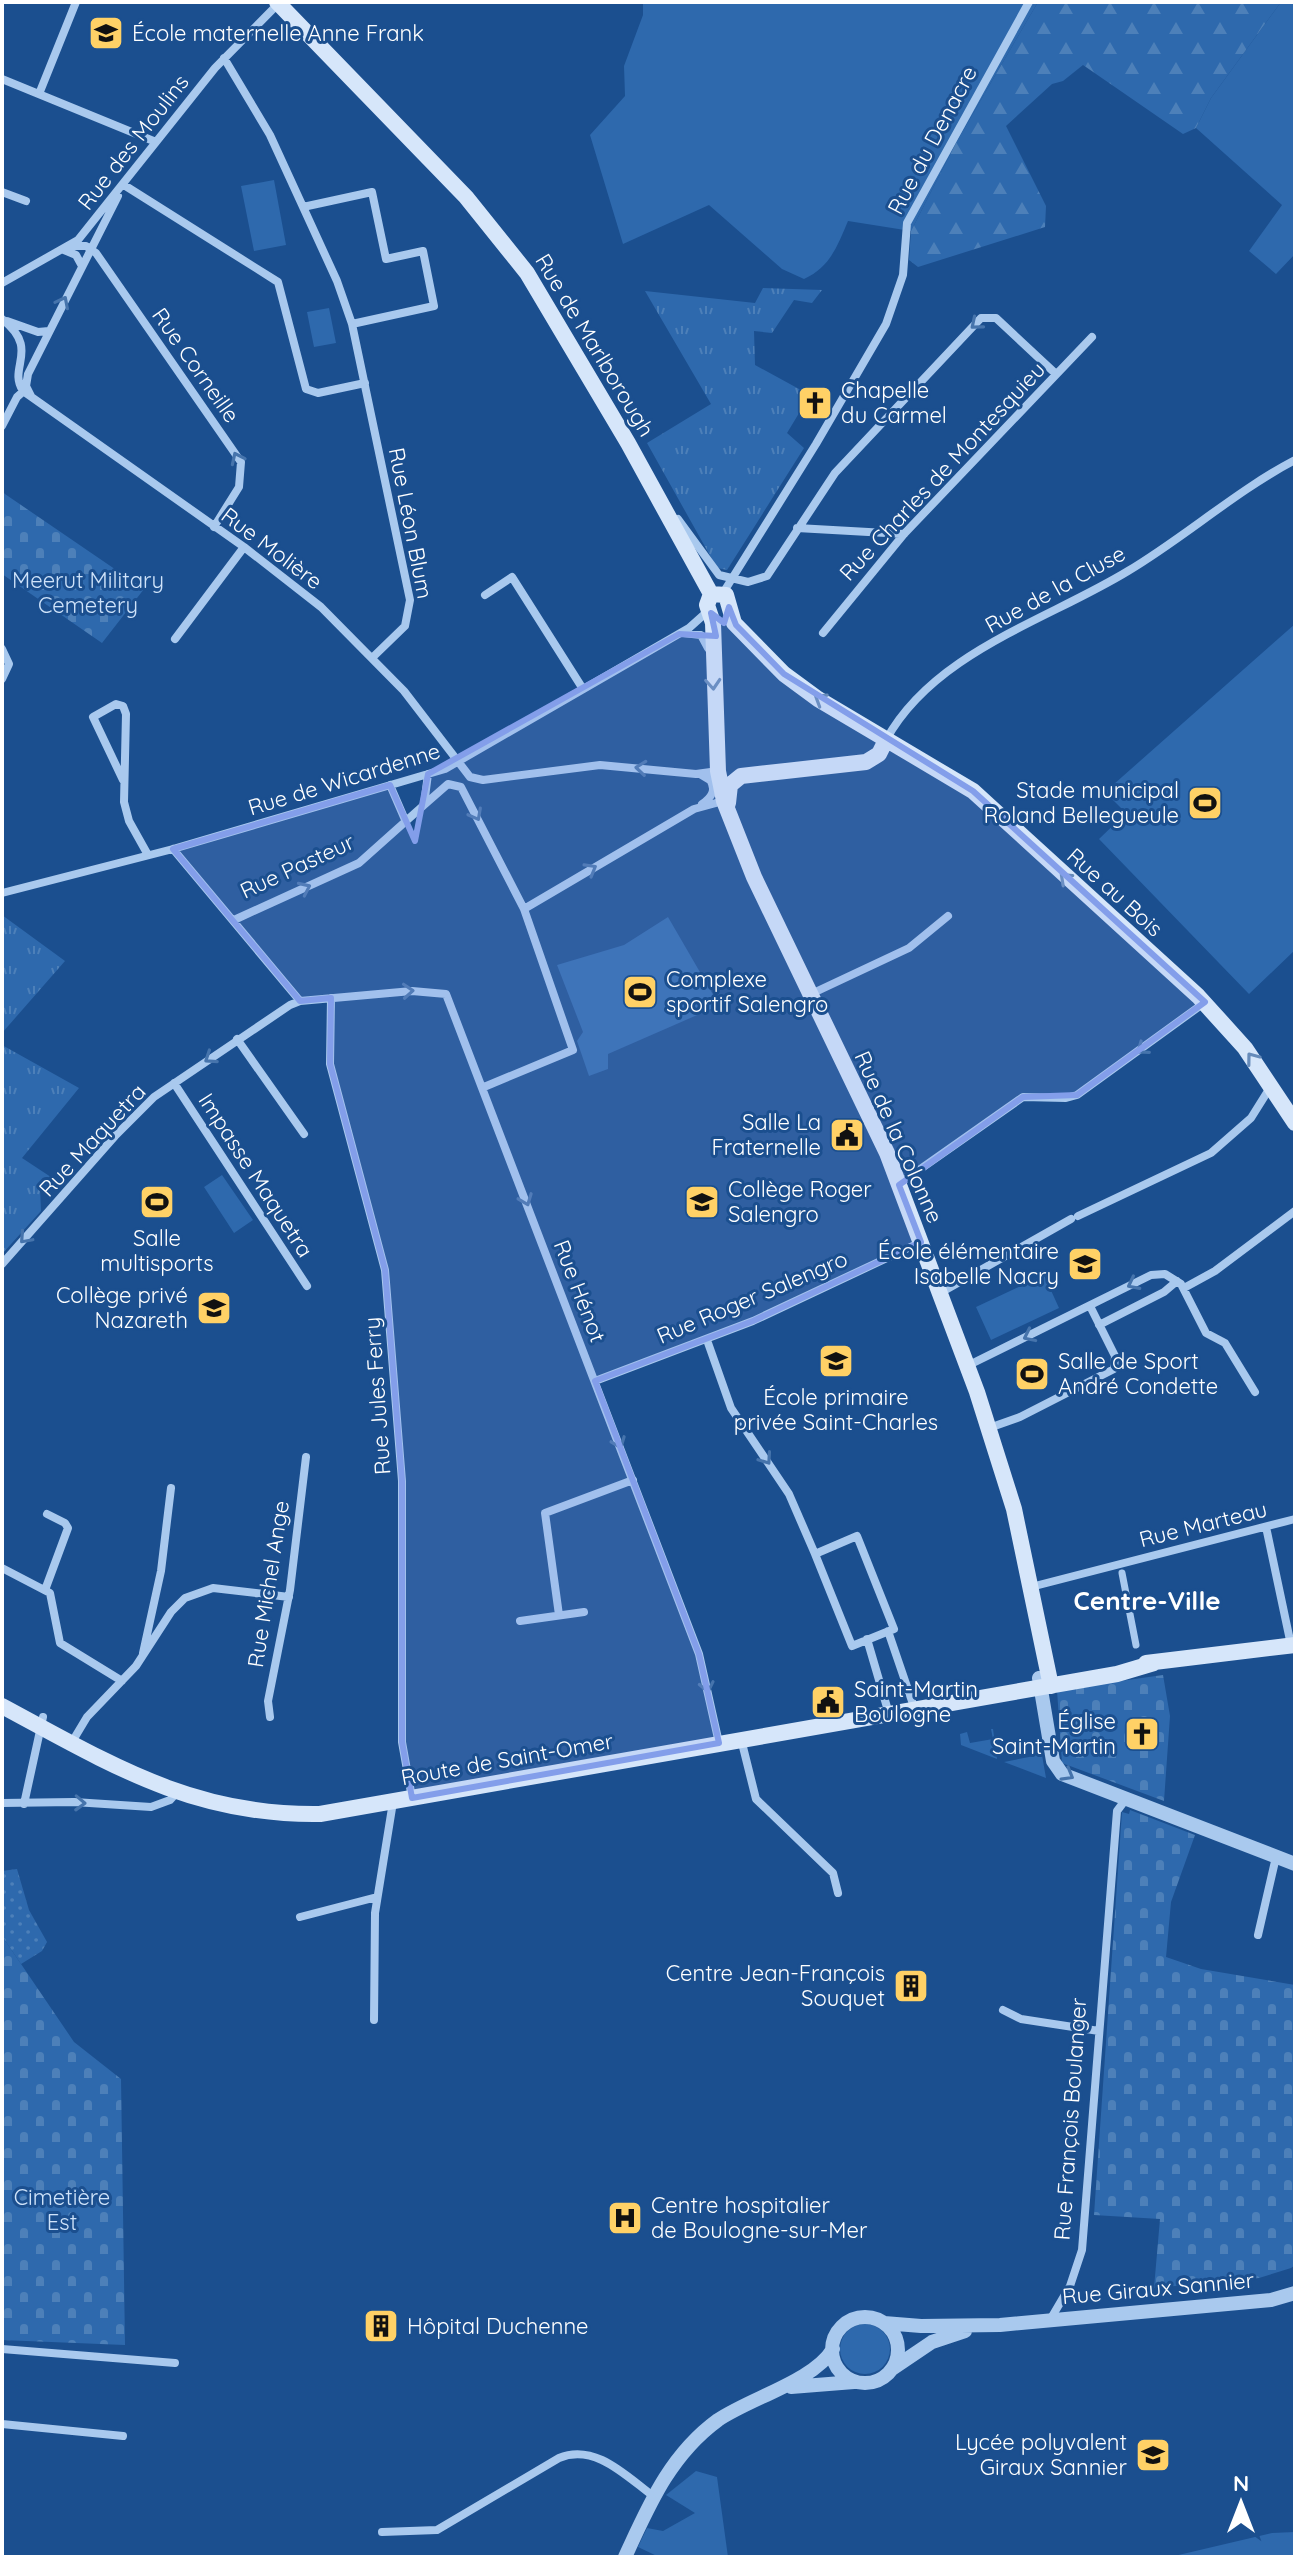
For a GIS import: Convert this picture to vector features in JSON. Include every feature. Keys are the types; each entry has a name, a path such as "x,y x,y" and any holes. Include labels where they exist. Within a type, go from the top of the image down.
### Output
{"main road":[{"name":"Rue de Marlborough","path":"277,3 457,187 503,241 552,309 719,599"},
{"name":"Rue de la Colonne","path":"719,599 711,656 718,763 727,803 754,877 899,1184 967,1366 1010,1495 1031,1587 1045,1682"},
{"name":"Rue au Bois","path":"719,599 736,625 784,674 886,740 973,791 1205,1002 1245,1048 1295,1123"},
{"path":"727,803 730,785 741,776 866,762 879,754 886,740"},
{"name":"Route de Saint-Omer","path":"2,1696 175,1794 225,1805 310,1814 393,1802 741,1739 887,1709 1045,1682 1119,1664 1154,1663 1293,1646"},
{"path":"2,1706 42,1721"}],"street":[{"path":"39,94 76,2"},
{"name":"Rue du Denacre","path":"719,599 811,454 886,324 903,275 907,223 1029,2"},
{"name":"Rue des Moulins","path":"2,283 66,248 124,185 224,58 277,3"},
{"name":"Rue Léon Blum","path":"224,58 267,128 337,281 352,324 410,600 405,626 373,657"},
{"path":"2,79 156,142"},
{"path":"2,426 27,393 28,374 124,185 262,270 283,289 306,389 318,393 365,383"},
{"path":"2,192 26,201"},
{"path":"303,207 372,192 386,259 423,251 434,306 352,324"},
{"path":"66,248 90,248"},
{"path":"66,248 76,255 82,266"},
{"name":"Rue Corneille","path":"90,248 241,462 239,487 214,527"},
{"path":"652,484 711,568 719,599 767,576 835,473 981,318 996,318 1056,374"},
{"path":"2,319 35,331 49,331"},
{"path":"2,319 22,345 23,358 18,378 27,393"},
{"name":"Rue Charles de Montesquieu","path":"823,633 904,534 1092,337"},
{"name":"Rue Molière","path":"27,393 244,547 321,607 419,707 459,762"},
{"name":"Rue de la Cluse","path":"886,740 897,722 962,663 1132,569 1263,478 1295,460"},
{"path":"797,528 904,534"},
{"path":"175,639 244,547"},
{"path":"485,595 512,577 583,689"},
{"name":"Rue de Wicardenne","path":"2,893 173,849 428,774 459,762 679,634 719,599"},
{"path":"679,634 699,633 711,656"},
{"path":"2,649 9,661 2,679"},
{"path":"123,780 93,717 116,704 123,706 126,714 123,780 127,817 148,855"},
{"path":"459,762 470,777 479,780 600,765 700,774 710,780 714,790 709,799 694,809 524,909 573,1050 484,1087"},
{"path":"700,774 718,763 724,770 741,776"},
{"path":"424,805 428,774"},
{"path":"390,785 406,822"},
{"name":"Rue Pasteur","path":"234,920 359,863 445,786 460,785 524,909"},
{"path":"694,809 727,803"},
{"path":"173,849 300,1001"},
{"path":"810,994 909,948 948,916"},
{"name":"Rue Hénot","path":"300,1001 412,991 446,994 699,1654 719,1743"},
{"name":"Rue Jules Ferry","path":"331,998 330,1064 384,1264 402,1481 402,1735 412,1798"},
{"name":"Rue Maquetra","path":"2,1264 115,1136 174,1083 237,1039 300,1001"},
{"path":"899,1184 1023,1097 1066,1098 1077,1095 1205,1002"},
{"path":"237,1039 304,1134"},
{"name":"Impasse Maquetra","path":"174,1083 307,1286"},
{"path":"940,1293 1074,1218 1211,1153 1251,1118 1272,1086"},
{"path":"1099,1325 1181,1284 1215,1271 1295,1211"},
{"name":"Rue Roger Salengro","path":"595,1381 707,1340 921,1242"},
{"path":"967,1366 1151,1275 1165,1274 1181,1284 1206,1333 1225,1343 1255,1392"},
{"path":"989,1428 1020,1417 1111,1372 1115,1359 1090,1306"},
{"path":"707,1340 731,1408 789,1494 852,1646 894,1629 857,1536 815,1554"},
{"name":"Rue Michel Ange","path":"270,1717 269,1696 289,1597 306,1457"},
{"path":"559,1615 545,1513 633,1480"},
{"path":"142,1658 161,1571 171,1488"},
{"path":"45,1590 68,1528 47,1514"},
{"name":"Rue Marteau","path":"1031,1587 1122,1568 1295,1519"},
{"path":"1266,1527 1293,1646"},
{"path":"2,1568 45,1590 53,1601 55,1630 60,1643 122,1681"},
{"path":"1122,1568 1136,1645"},
{"path":"74,1738 91,1712 142,1658 175,1607 196,1592 218,1588 289,1597"},
{"path":"520,1621 584,1612"},
{"path":"888,1631 913,1705"},
{"path":"867,1639 887,1709"},
{"path":"1045,1682 1053,1761 1058,1771 1295,1864"},
{"path":"24,1804 42,1721"},
{"path":"741,1739 756,1799 833,1873 838,1893"},
{"path":"2,1803 74,1802 151,1807 175,1794"},
{"name":"Rue François Boulanger","path":"1050,2320 1070,2286 1082,2250 1117,1811 1127,1799"},
{"path":"374,2020 373,1954 377,1897 393,1802"},
{"path":"1258,1935 1276,1857"},
{"path":"300,1917 377,1897"},
{"path":"1003,2010 1021,2019 1099,2031"},
{"name":"Rue Giraux Sannier","path":"1050,2320 1271,2300 1295,2293"},
{"name":"Rue Giraux Sannier","path":"1271,2300 1295,2303"},
{"path":"625,2557 653,2496 694,2440 753,2400 820,2366 833,2349 839,2330 851,2320 868,2317 884,2323 921,2326 1000,2325 1050,2320"},
{"path":"884,2323 894,2334 898,2345 892,2369"},
{"path":"753,2400 809,2383 875,2381 943,2337 1000,2325"},
{"path":"2,2349 175,2363"},
{"path":"833,2349 840,2371 858,2382"},
{"path":"2,2424 123,2436"},
{"path":"382,2532 437,2530 571,2454 601,2459 653,2496"}],"highlighted area":[{"path":"729,607 736,625 784,674 973,791 1205,1002 1077,1095 1023,1097 899,1185 921,1242 753,1321 595,1381 699,1654 719,1743 412,1798 402,1742 402,1481 385,1270 330,1064 331,998 300,1001 173,849 390,785 415,841 428,774 679,634 716,636 711,613 724,623"}],"green space":[{"path":"643,2 1038,2 957,141 911,231 848,221 826,262 804,279 782,269 709,205 623,244 590,135 625,96 624,66 643,15"},
{"path":"1038,2 1281,2 1211,98 1196,128 1183,134 1083,65 1063,81 1052,84 1006,126 1046,206 1045,227 918,267 909,260 911,231 957,141"},
{"path":"1281,2 1295,2 1295,254 1276,274 1249,251 1282,205 1196,128 1211,98"},
{"path":"274,180 286,245 254,251 241,186"},
{"path":"763,288 822,290 812,303 794,300 772,333 754,331 755,365 810,395 787,433 804,448 727,570 717,568 647,443 711,404 645,291 755,303"},
{"path":"329,308 336,343 314,347 307,312"},
{"name":"Meerut Military Cemetery","path":"2,492 144,589 102,643 2,574"},
{"name":"Stade municipal Roland Bellegueule","path":"1295,624 1295,950 1249,994 1099,839 1126,813 1105,792"},
{"path":"2,915 65,961 2,1033"},
{"name":"Complexe sportif Salengro","path":"668,917 715,998 711,1009 608,1054 608,1069 589,1076 577,1041 583,1032 557,965 624,945"},
{"path":"2,1045 79,1088 22,1158 63,1185 40,1188 41,1211 2,1254"},
{"path":"222,1175 253,1220 234,1233 204,1187"},
{"path":"1044,1275 1059,1308 991,1340 976,1307"},
{"path":"1163,1675 1170,1716 1164,1801 1062,1763 1057,1690"},
{"path":"993,1729 997,1759 961,1745 960,1734 967,1732 970,1743 993,1739"},
{"path":"1033,1748 1042,1755 1046,1778 1004,1762 1034,1756"},
{"path":"1130,1810 1195,1835 1171,1902 1166,1957 1201,1969 1295,1985 1295,2265 1291,2268 1259,2278 1154,2288 1160,2219 1094,2215 1122,1812 1129,1814"},
{"path":"17,1869 29,1910 47,1942 42,1951 21,1964 2,1936 2,1871"},
{"name":"Cimetière Est","path":"2,1936 74,2042 121,2079 125,2345 2,2340"},
{"path":"865,2324 883,2331 890,2349 883,2367 865,2374 847,2367 840,2349 847,2331"},
{"path":"696,2471 717,2477 728,2557 659,2557 638,2547 647,2528 663,2531 695,2513 666,2495"},
{"path":"1295,2532 1295,2557 1170,2557 1272,2533"}],"place":[{"name":"École maternelle Anne Frank","path":"106,33"},
{"name":"Chapelle du Carmel","path":"815,403"},
{"name":"Stade municipal Roland Bellegueule","path":"1205,803"},
{"name":"Complexe sportif Salengro","path":"640,992"},
{"name":"Salle La Fraternelle","path":"847,1135"},
{"name":"Salle multisports","path":"157,1202"},
{"name":"Collège Roger Salengro","path":"702,1202"},
{"name":"École élémentaire Isabelle Nacry","path":"1085,1264"},
{"name":"Collège privé Nazareth","path":"214,1308"},
{"name":"École primaire privée Saint-Charles","path":"836,1361"},
{"name":"Salle de Sport André Condette","path":"1032,1374"},
{"name":"Saint-Martin Boulogne","path":"828,1702"},
{"name":"Église Saint-Martin","path":"1142,1734"},
{"name":"Centre Jean-François Souquet","path":"911,1986"},
{"name":"Centre hospitalier de Boulogne-sur-Mer","path":"625,2218"},
{"name":"Hôpital Duchenne","path":"381,2326"},
{"name":"Lycée polyvalent Giraux Sannier","path":"1153,2455"}],"district":[{"name":"Centre-Ville","path":"1147,1600"}]}
